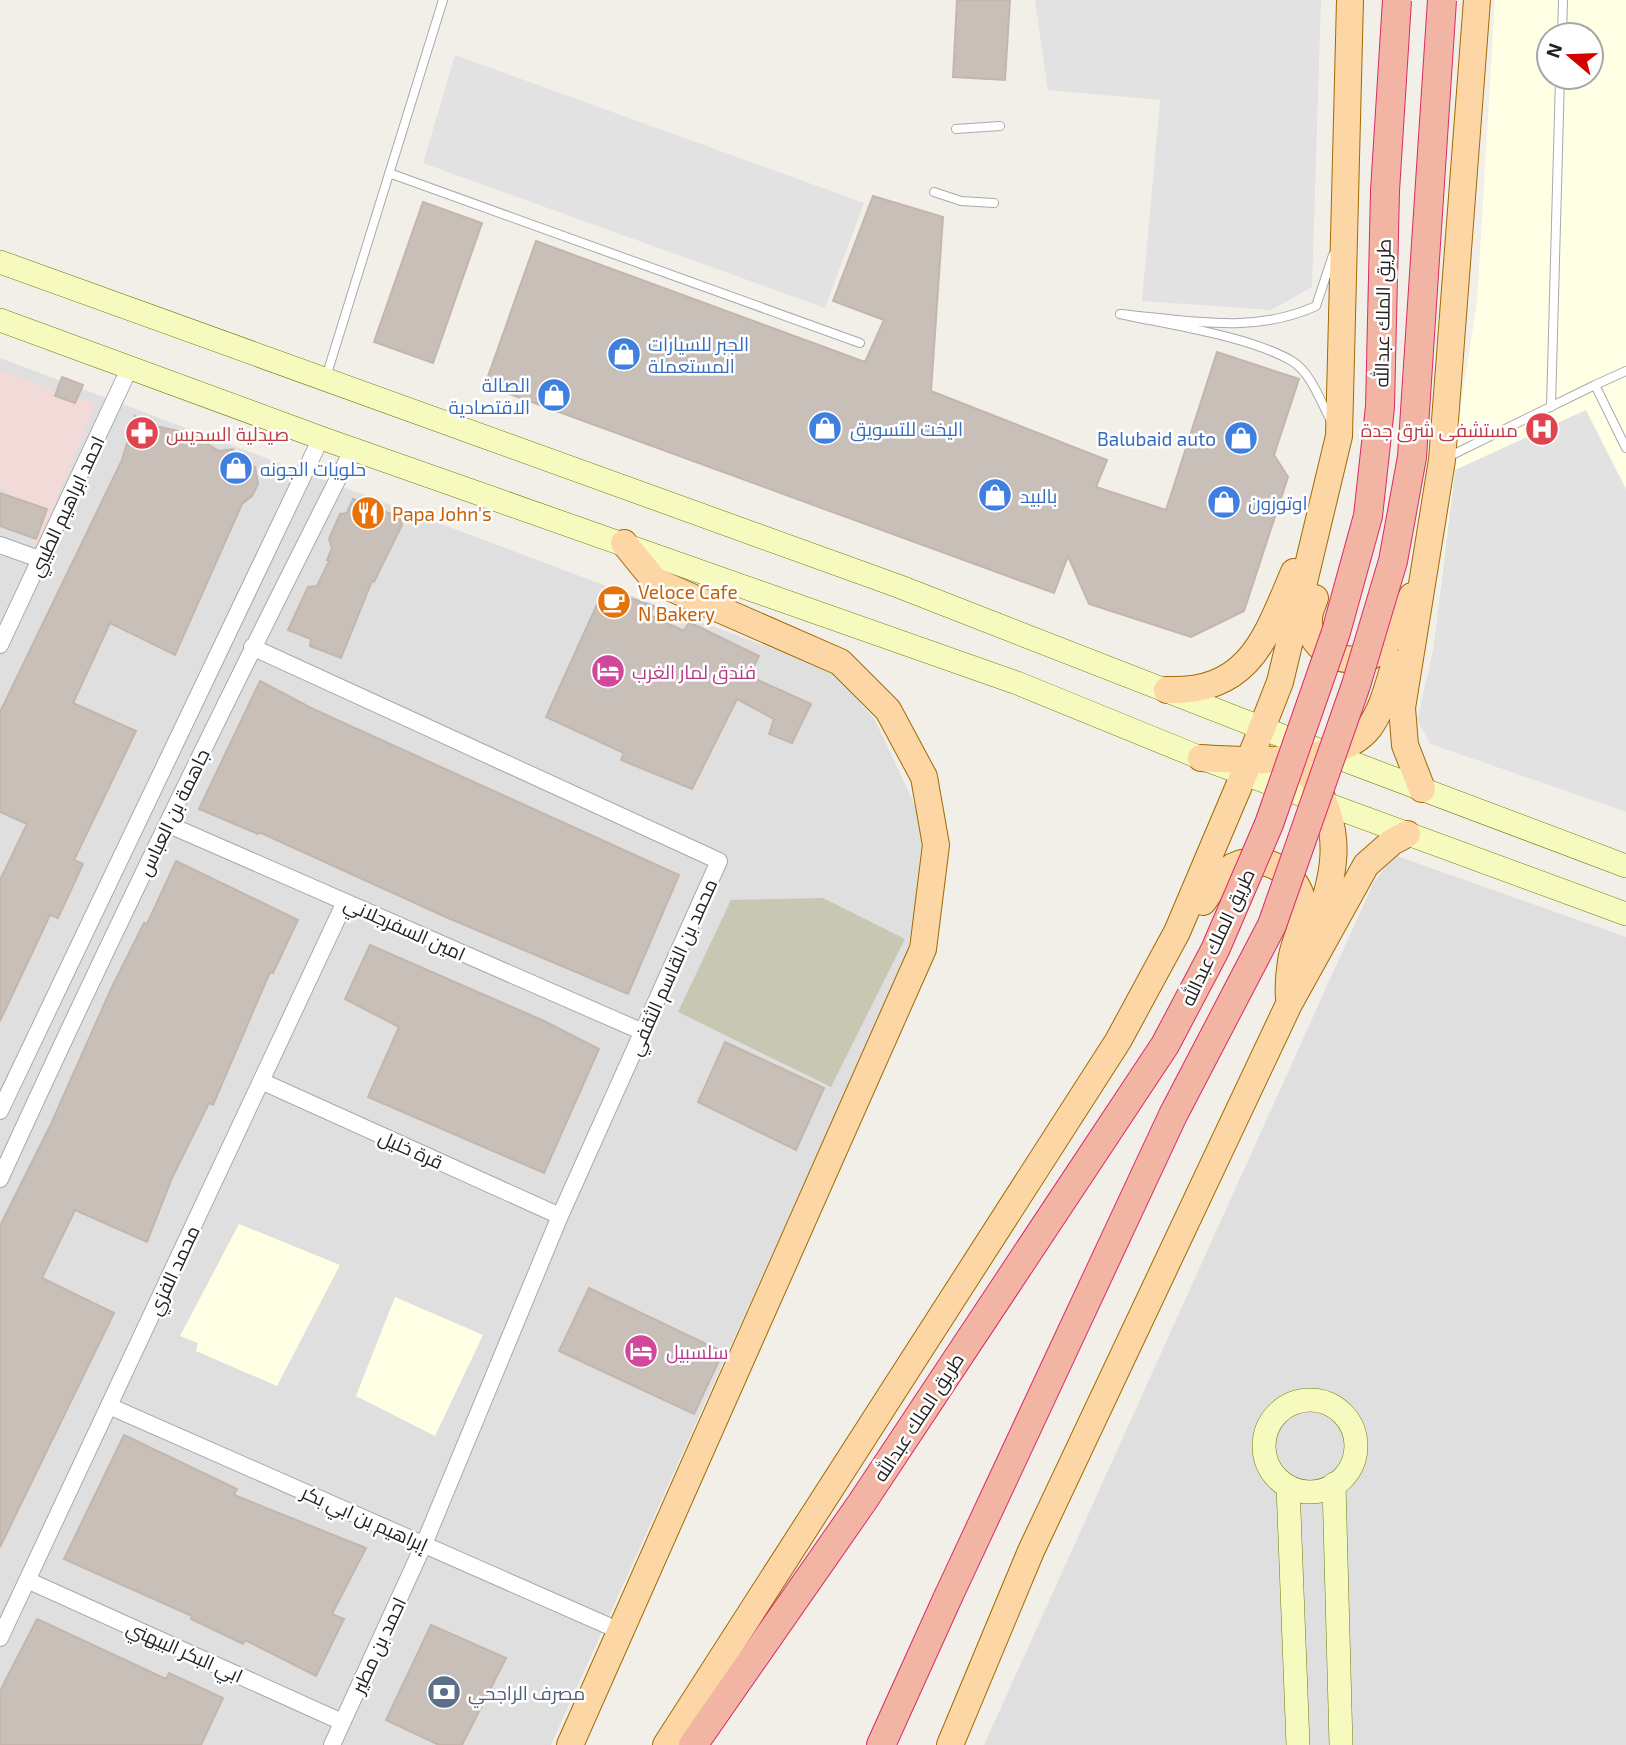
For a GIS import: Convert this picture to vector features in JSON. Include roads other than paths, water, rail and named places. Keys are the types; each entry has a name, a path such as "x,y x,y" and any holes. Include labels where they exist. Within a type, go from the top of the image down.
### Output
{"highway":[{"name":"طريق الملك عبدالله","path":"693,1745 863,1501 1165,1045 1215,950 1269,824 1336,632 1368,516 1380,407 1385,191 1397,0"},
{"path":"881,1745 1173,1115 1272,925 1356,685 1393,561 1412,457 1442,0"}],"main road":[{"path":"666,1745 1118,1041 1177,932 1280,682 1339,436 1350,0"},
{"path":"1422,789 1405,745 1402,708 1442,460 1477,0"},
{"path":"0,262 898,586 1261,728 1626,866"},
{"path":"0,320 321,438 1017,683 1201,758 1247,766 1326,804 1626,914"},
{"path":"1321,509 1327,552 1309,619 1314,638 1328,653 1355,660 1381,650 1423,576"},
{"path":"1167,690 1198,689 1213,685 1250,661 1265,640 1321,509"},
{"path":"569,1745 923,949 936,845 924,777 888,710 840,662 655,581 624,543"},
{"path":"1247,766 1326,753 1349,746 1369,728 1377,715 1423,576"},
{"path":"1261,728 1312,778 1326,804 1334,838 1333,874 1289,1004"},
{"path":"950,1745 1031,1552 1289,1004 1366,865 1392,842 1407,834"},
{"path":"1177,932 1191,918 1225,871 1245,862 1267,863 1277,867 1294,882 1303,903 1301,926 1291,960 1289,1004"},
{"path":"1308,1400 1331,1405 1341,1412 1353,1432 1354,1455 1350,1467 1334,1484 1311,1491 1288,1486 1278,1479 1266,1459 1265,1435 1276,1414 1285,1407 1308,1400"},
{"path":"1334,1484 1341,1745"},
{"path":"1288,1486 1297,1745"}],"street":[{"name":"احمد ابراهيم الطيبي","path":"0,645 130,367"},
{"name":"جاهمة بن العباس","path":"0,1111 321,438"},
{"name":"جاهمة بن العباس","path":"0,1179 252,647 353,449"},
{"path":"0,545 41,560"},
{"name":"محمد بن القاسم الثقفي","path":"252,647 719,861 560,1216 424,1545"},
{"name":"امين السفرجلاني","path":"167,824 643,1032"},
{"name":"محمد الفزي","path":"0,1638 345,902"},
{"name":"قرة خليل","path":"261,1081 560,1216"},
{"name":"إبراهيم بن ابي بكر","path":"109,1406 620,1631"},
{"name":"احمد بن مطير","path":"332,1745 424,1545"},
{"name":"ابي البكر البيهني","path":"27,1580 342,1722"}],"lane":[{"path":"326,379 443,0"},
{"path":"1562,21 1563,0"},
{"path":"1551,407 1560,91"},
{"path":"956,129 1000,126"},
{"path":"389,173 860,343"},
{"path":"934,192 961,201 994,204"},
{"path":"1339,436 1307,375 1292,362 1243,343 1120,314 1244,325 1296,315 1316,306 1343,226"},
{"path":"1442,460 1626,371"},
{"path":"1595,385 1626,449"}],"place":[{"name":"الجبر للسيارات المستعملة","path":"624,354"},
{"name":"الصالة الاقتصادية","path":"554,395"},
{"name":"اليخت للتسويق","path":"825,428"},
{"name":"مستشفى شرق جدة","path":"1542,429"},
{"name":"صيدلية السديس","path":"142,433"},
{"name":"Balubaid auto","path":"1241,438"},
{"name":"حلويات الجونه","path":"236,468"},
{"name":"بالبيد","path":"995,495"},
{"name":"اوتوزون","path":"1224,502"},
{"name":"Papa John's","path":"368,513"},
{"name":"Veloce Cafe N Bakery","path":"614,602"},
{"name":"فندق لمار الغرب","path":"608,671"},
{"name":"سلسبيل","path":"641,1351"},
{"name":"مصرف الراجحي","path":"444,1692"}]}
